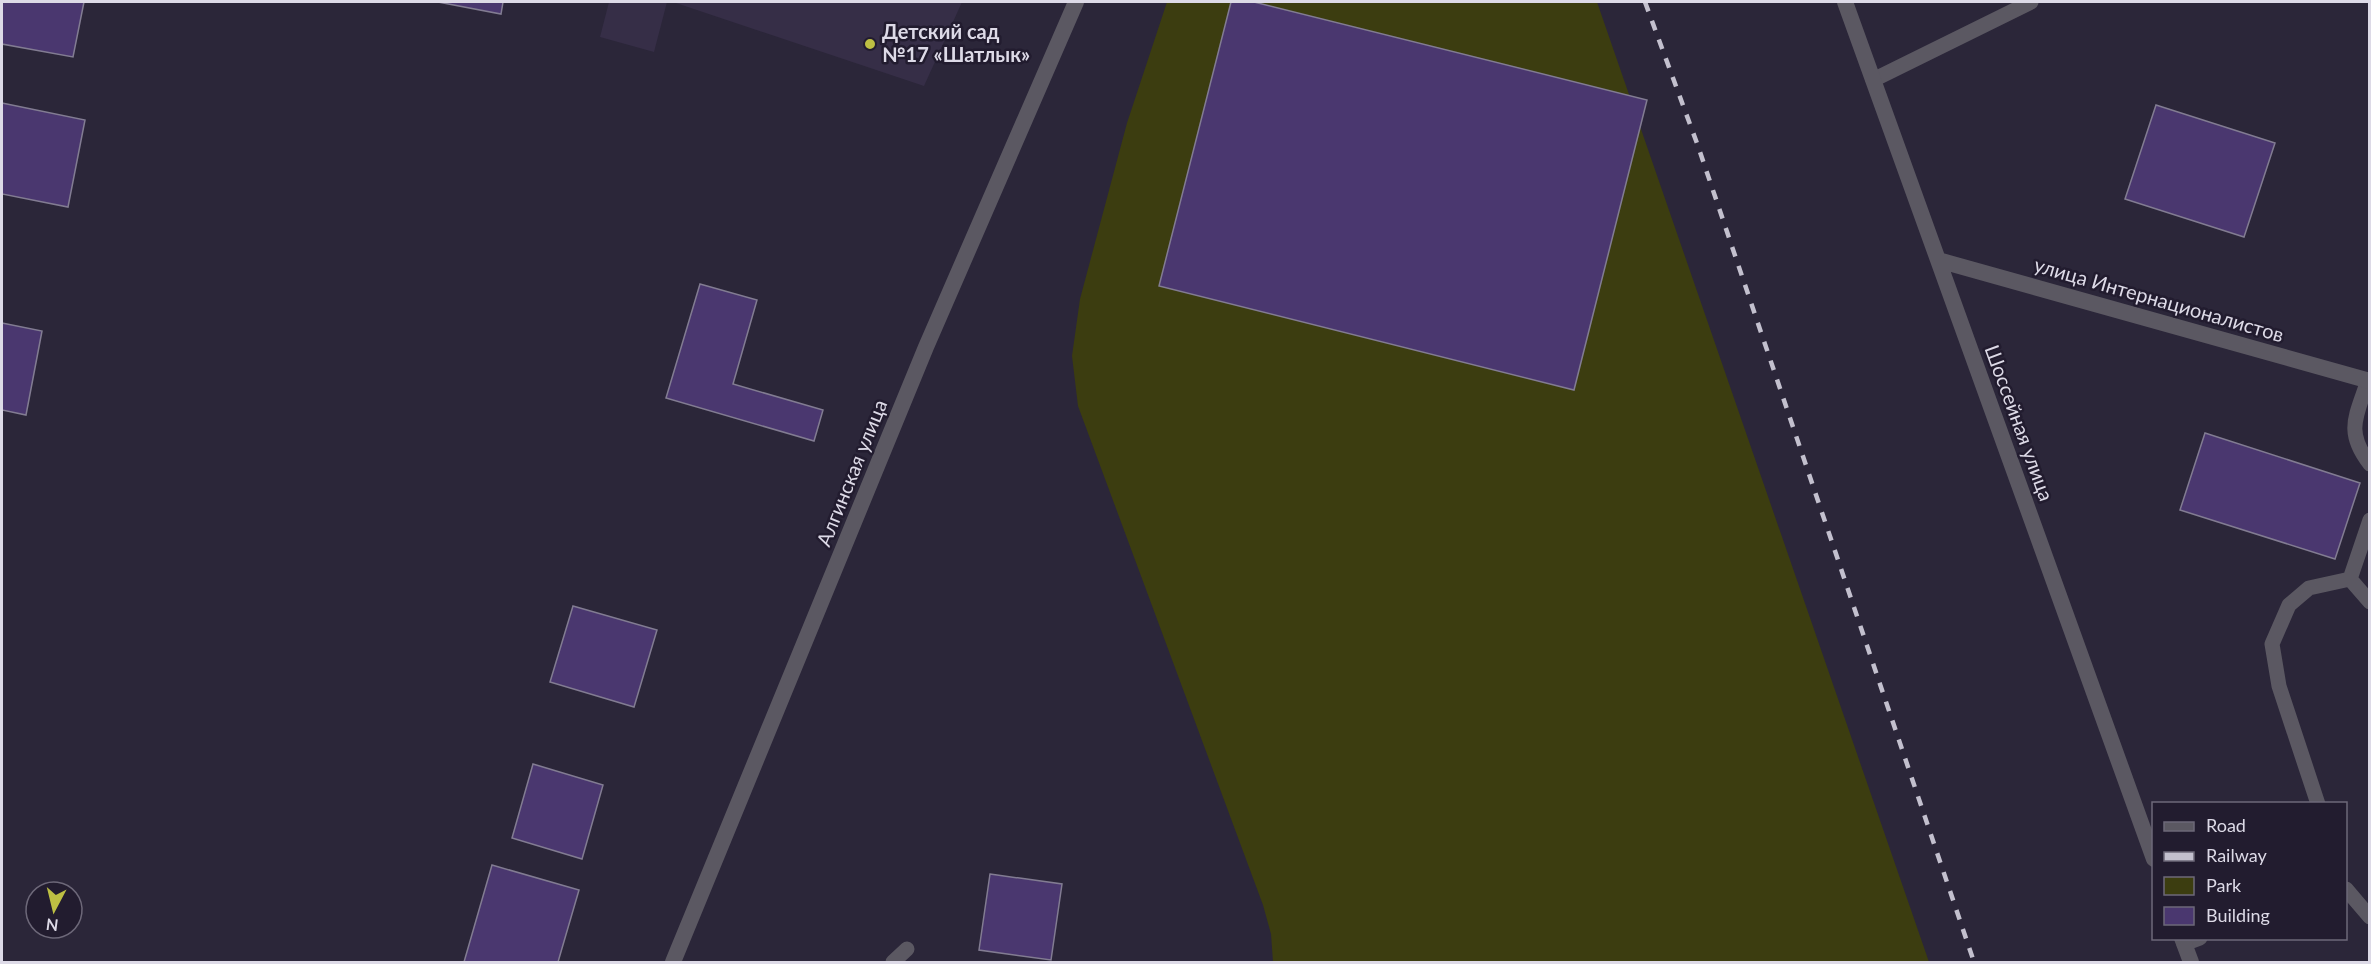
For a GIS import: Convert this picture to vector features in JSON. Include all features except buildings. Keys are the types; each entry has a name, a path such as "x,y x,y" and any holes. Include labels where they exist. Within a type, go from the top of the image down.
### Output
{"street":[{"name":"Алгинская улица","path":"673,963 926,347 1076,2"},
{"name":"Шоссейная улица","path":"1845,2 2152,853"},
{"name":"улица Интернационалистов","path":"1938,260 2369,380"},
{"path":"2189,940 2191,963"}],"lane":[{"path":"1873,80 2031,2"},
{"path":"2369,380 2353,427 2359,447 2370,464"},
{"path":"2350,579 2370,520"},
{"path":"2350,579 2370,602"},
{"path":"2317,802 2279,686 2272,644 2289,605 2309,588 2350,579"},
{"path":"2347,889 2370,917"},
{"path":"893,963 907,949"}],"shaded area":[{"path":"609,2 667,2 654,52 600,37"},
{"name":"Детский сад №17 «Шатлык»","path":"673,2 962,2 924,86"}],"green space":[{"path":"1167,2 1597,2 1929,962 1273,962 1271,934 1263,905 1078,406 1072,356 1080,299 1127,123"}],"railway":[{"path":"1645,2 1698,146 1974,962"}],"place":[{"name":"Детский сад №17 «Шатлык»","path":"870,44"}]}
